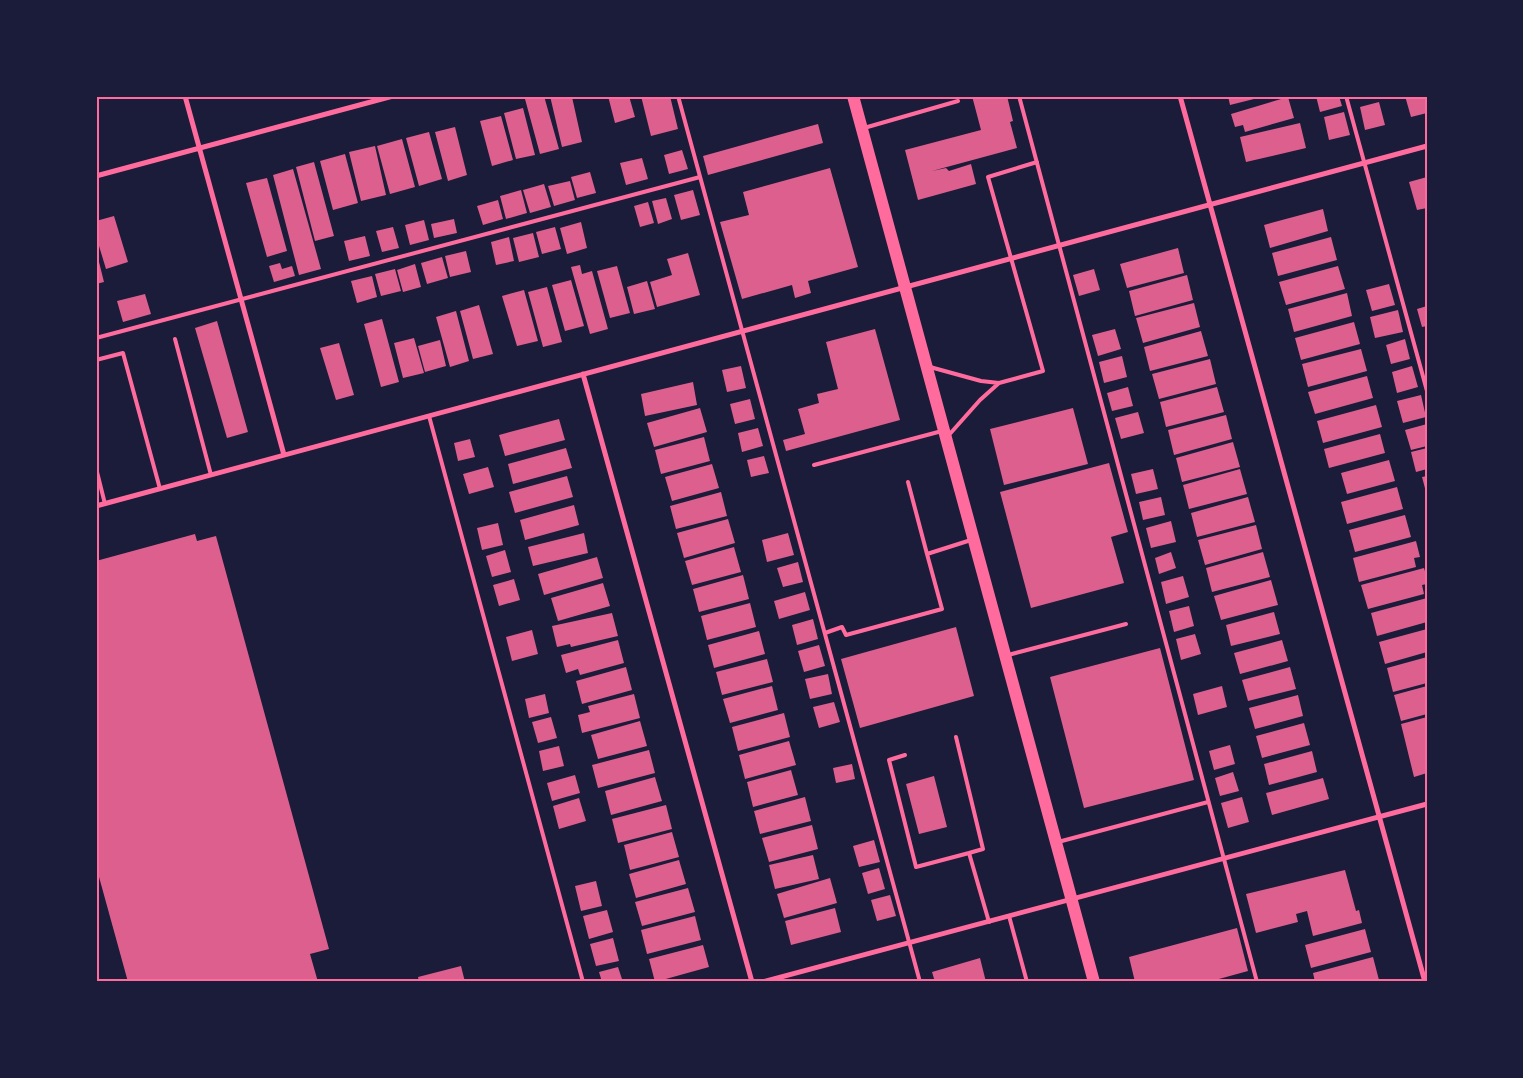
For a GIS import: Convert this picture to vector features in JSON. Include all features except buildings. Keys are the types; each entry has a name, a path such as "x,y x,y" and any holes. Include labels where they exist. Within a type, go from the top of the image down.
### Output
{"main road":[{"path":"853,96 1094,982"}],"street":[{"path":"185,96 284,455"},
{"path":"96,176 393,96"},
{"path":"1180,96 1425,982"},
{"path":"96,506 1427,146"},
{"path":"583,374 752,982"},
{"path":"762,982 1427,804"}],"lane":[{"path":"678,96 920,982"},
{"path":"1019,96 1257,982"},
{"path":"1346,96 1427,391"},
{"path":"862,129 958,101"},
{"path":"927,366 981,381 999,383 1043,371 988,177 1037,162"},
{"path":"96,338 700,177"},
{"path":"175,339 211,475"},
{"path":"96,360 123,353 160,489"},
{"path":"814,465 945,434 999,383"},
{"path":"429,416 583,982"},
{"path":"96,468 105,504"},
{"path":"825,633 842,627 846,635 942,609 908,482"},
{"path":"927,554 974,539"},
{"path":"1005,656 1126,624"},
{"path":"905,755 889,760 916,866 983,849 956,737"},
{"path":"1056,843 1208,802"},
{"path":"969,853 989,922"},
{"path":"1009,916 1027,982"}]}
